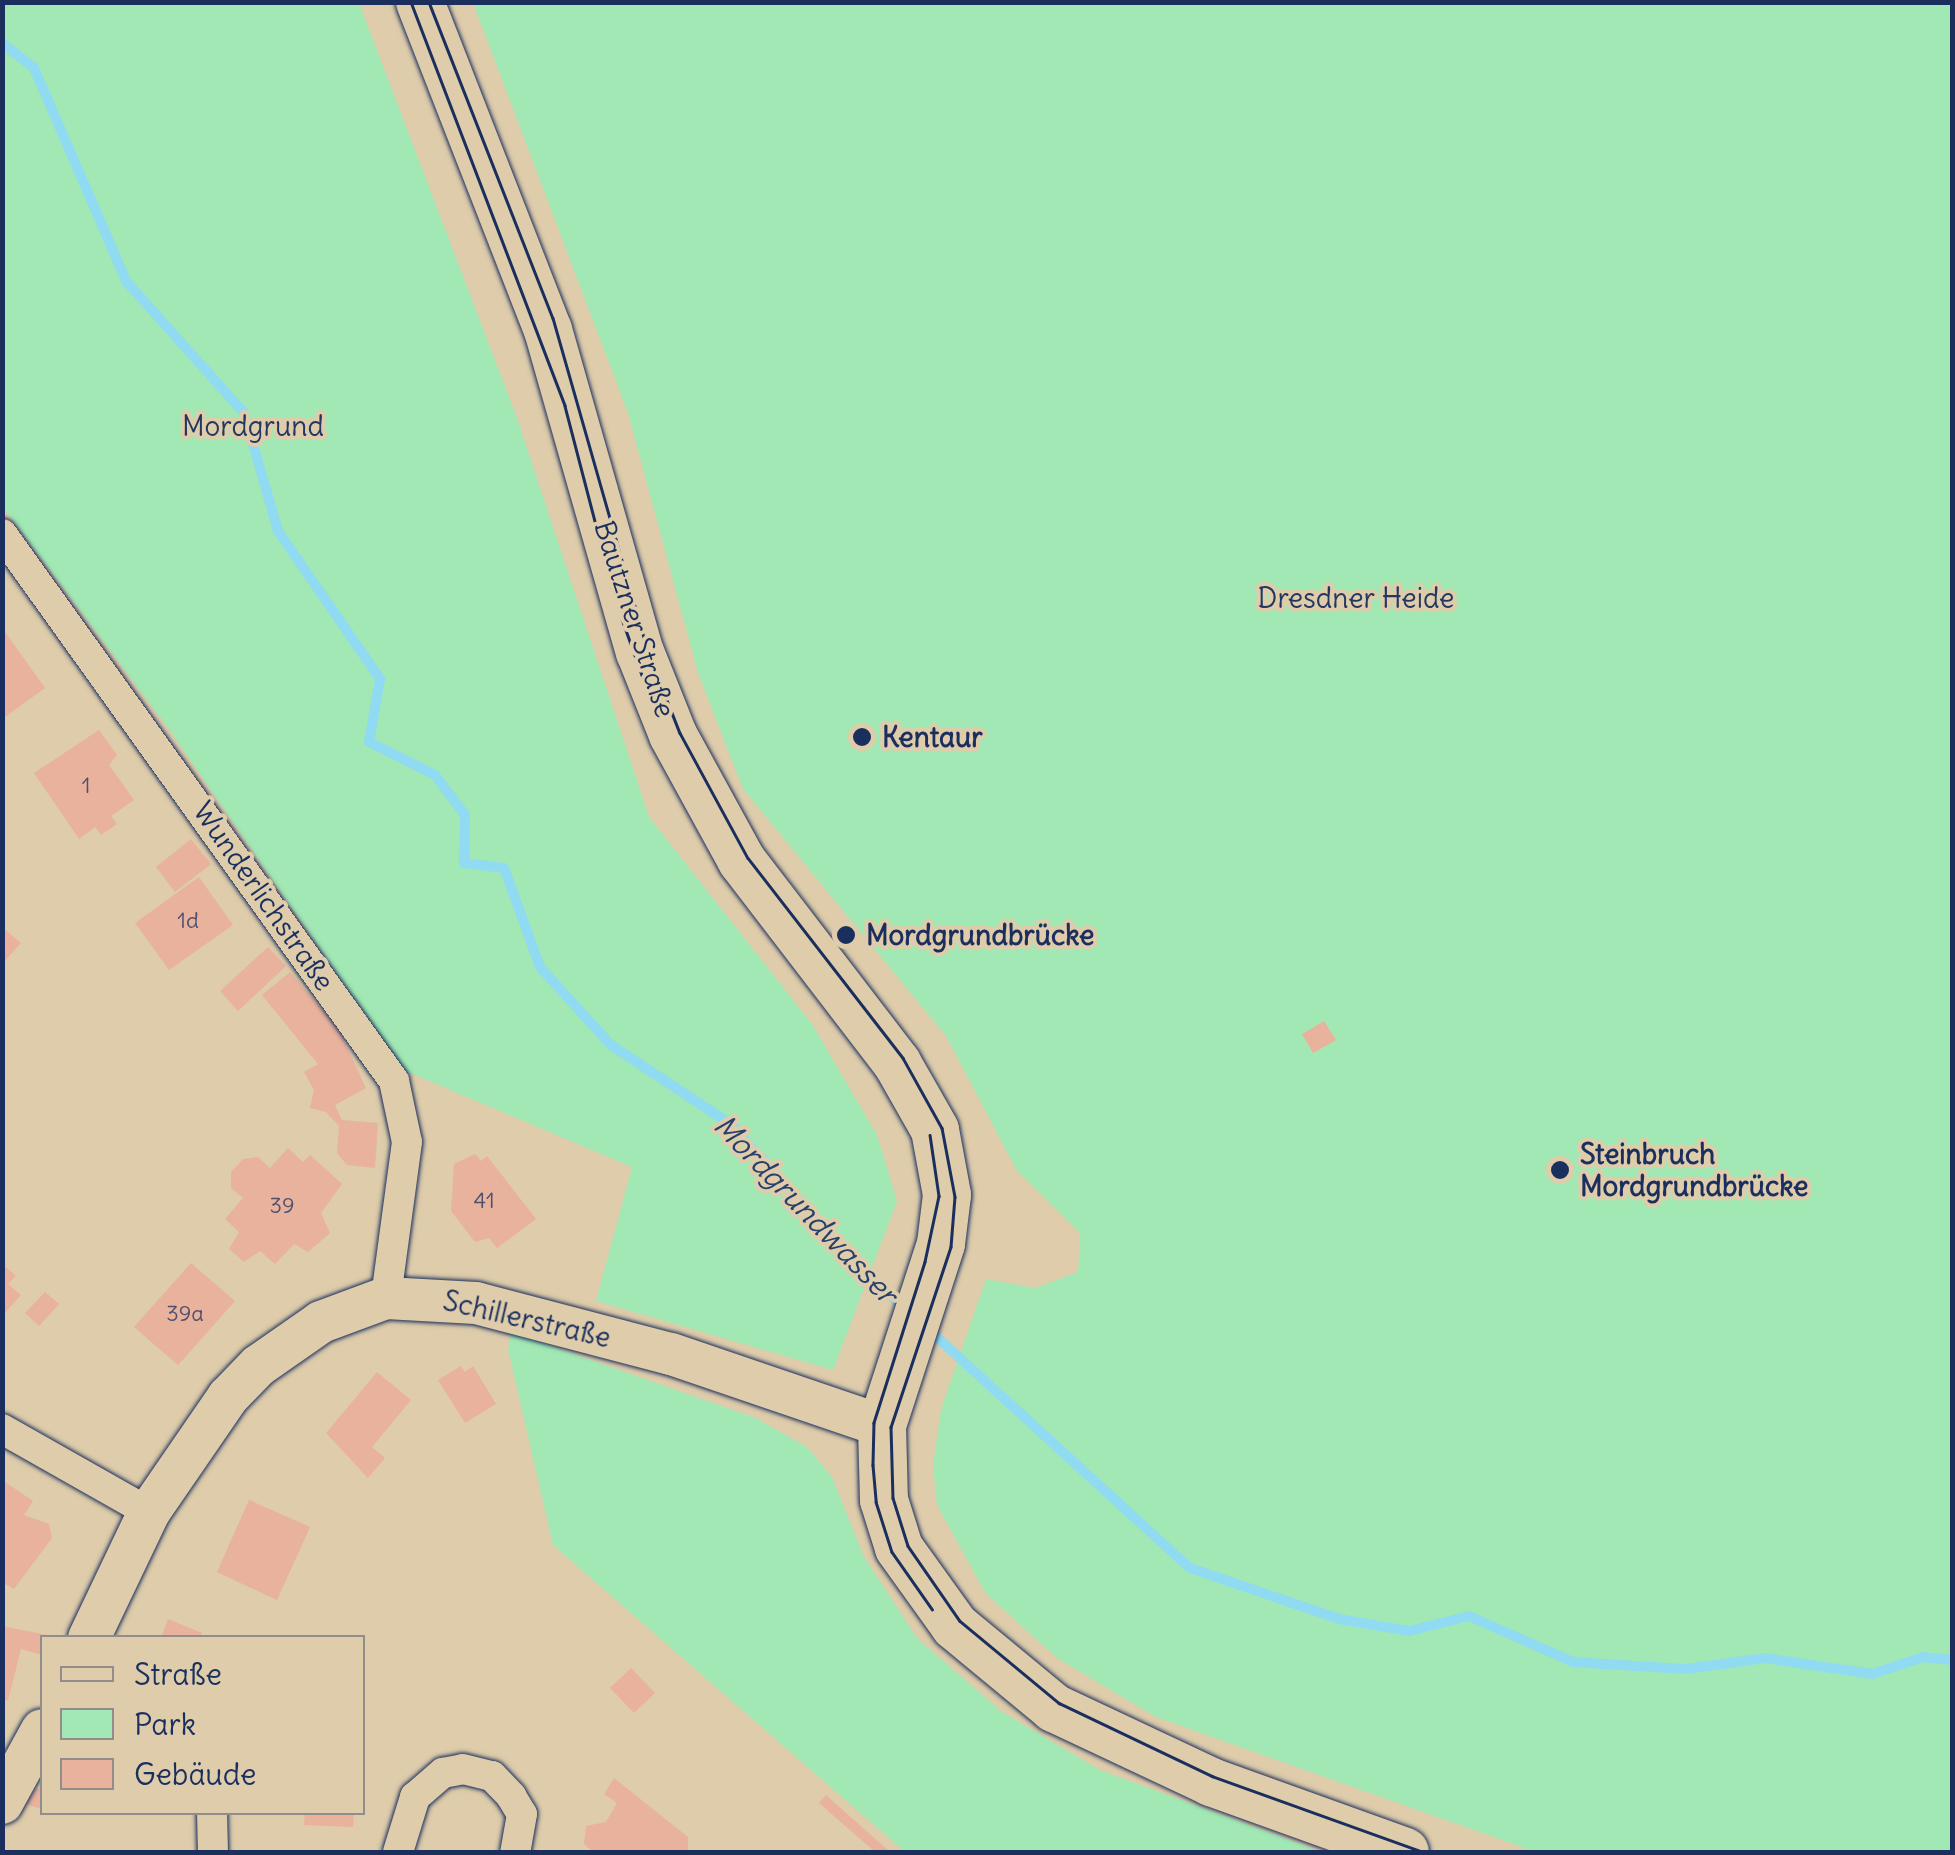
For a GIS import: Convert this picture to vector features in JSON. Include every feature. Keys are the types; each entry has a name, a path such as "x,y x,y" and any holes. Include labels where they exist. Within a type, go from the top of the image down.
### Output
{"main road":[{"name":"Bautzner Straße","path":"420,2 554,348 635,636 674,735 742,861 919,1094 942,1159 941,1244 886,1408"},
{"path":"886,1408 884,1500 899,1548 921,1586 996,1665 1110,1740 1405,1852"}],"street":[{"name":"Wunderlichstraße","path":"2,534 394,1081 408,1142 386,1298"},
{"name":"Schillerstraße","path":"91,1635 149,1512 179,1462 258,1366 322,1322 386,1298 436,1297 494,1308 886,1408"},
{"path":"2,1429 149,1512"},
{"path":"2,1803 40,1734"},
{"path":"398,1852 416,1796 443,1773 463,1769 492,1776 511,1796 522,1814 515,1852"},
{"path":"212,1815 213,1852"}],"green space":[{"name":"Mordgrund","path":"3,3 359,3 517,418 649,817 812,1024 877,1135 897,1201 833,1370 596,1301 632,1167 403,1070 171,732 3,507"},
{"name":"Dresdner Heide","path":"473,3 1952,3 1952,1852 1536,1852 1156,1717 1057,1658 986,1594 937,1505 933,1466 941,1409 986,1279 1035,1288 1078,1272 1080,1233 1017,1171 946,1036 743,789 698,673 628,413"},
{"path":"511,1332 756,1418 807,1447 832,1477 864,1557 917,1638 1002,1712 1100,1770 1322,1852 905,1852 553,1545 508,1349"}],"building":[{"path":"5,632 45,688 2,719 2,634"},
{"path":"99,730 117,755 109,765 134,800 111,816 117,824 101,835 95,827 79,839 34,773"},
{"path":"191,839 211,864 175,892 156,867"},
{"path":"199,877 233,925 169,970 135,923"},
{"path":"2,927 21,943 2,964"},
{"path":"268,947 286,966 238,1011 220,991"},
{"path":"290,972 338,1028 366,1088 335,1105 342,1120 378,1123 375,1168 347,1165 337,1153 339,1126 326,1112 310,1108 314,1090 304,1072 318,1064 262,995"},
{"path":"1324,1021 1336,1040 1313,1053 1302,1034"},
{"path":"288,1148 303,1162 310,1155 342,1184 321,1213 330,1233 308,1252 294,1244 275,1264 260,1251 244,1262 229,1249 239,1232 225,1219 243,1198 231,1188 231,1172 243,1159 258,1157 270,1168"},
{"path":"475,1154 481,1161 487,1156 536,1219 497,1248 489,1238 475,1242 451,1211 454,1164"},
{"path":"191,1263 235,1301 178,1365 134,1327"},
{"path":"2,1264 16,1276 8,1284 21,1295 2,1316"},
{"path":"45,1292 59,1304 39,1326 25,1313"},
{"path":"461,1366 465,1372 473,1366 496,1404 465,1423 438,1380"},
{"path":"377,1372 411,1400 372,1447 385,1458 368,1478 326,1433"},
{"path":"2,1480 33,1501 24,1515 49,1524 52,1538 14,1589 2,1582"},
{"path":"249,1500 310,1527 277,1600 217,1572"},
{"path":"168,1619 202,1633 201,1635 162,1635"},
{"path":"2,1626 47,1635 40,1635 40,1654 21,1649 8,1701 2,1699"},
{"path":"631,1668 655,1693 634,1713 610,1688"},
{"path":"614,1778 688,1837 688,1852 593,1852 584,1844 586,1826 606,1822 617,1803 604,1794"},
{"path":"36,1788 40,1789 40,1808 25,1804"},
{"path":"826,1795 890,1852 875,1852 819,1803"},
{"path":"305,1815 354,1815 353,1827 304,1825"}],"waterway":[{"name":"Mordgrundwasser","path":"2,43 34,68 126,281 244,413 278,531 380,679 369,742 435,775 465,815 464,863 504,868 540,967 611,1045 732,1125 859,1267 908,1311"},
{"name":"Mordgrundwasser","path":"928,1329 1190,1568 1339,1619 1409,1631 1469,1616 1573,1662 1685,1669 1765,1658 1872,1674 1923,1657 1952,1660"}],"tram line":[{"path":"411,2 565,406 612,586"},
{"path":"429,2 553,318 647,649 680,733 748,858 903,1058 942,1128 955,1197 951,1247 891,1427 893,1498 908,1546 960,1621 1059,1703 1212,1776 1423,1852"},
{"path":"622,619 649,695"},
{"path":"930,1135 939,1196 925,1262 874,1423 873,1465 876,1502 892,1552 932,1609"}],"place":[{"name":"Kentaur","path":"862,737"},
{"name":"Mordgrundbrücke","path":"846,935"},
{"name":"Steinbruch Mordgrundbrücke","path":"1560,1170"}]}
